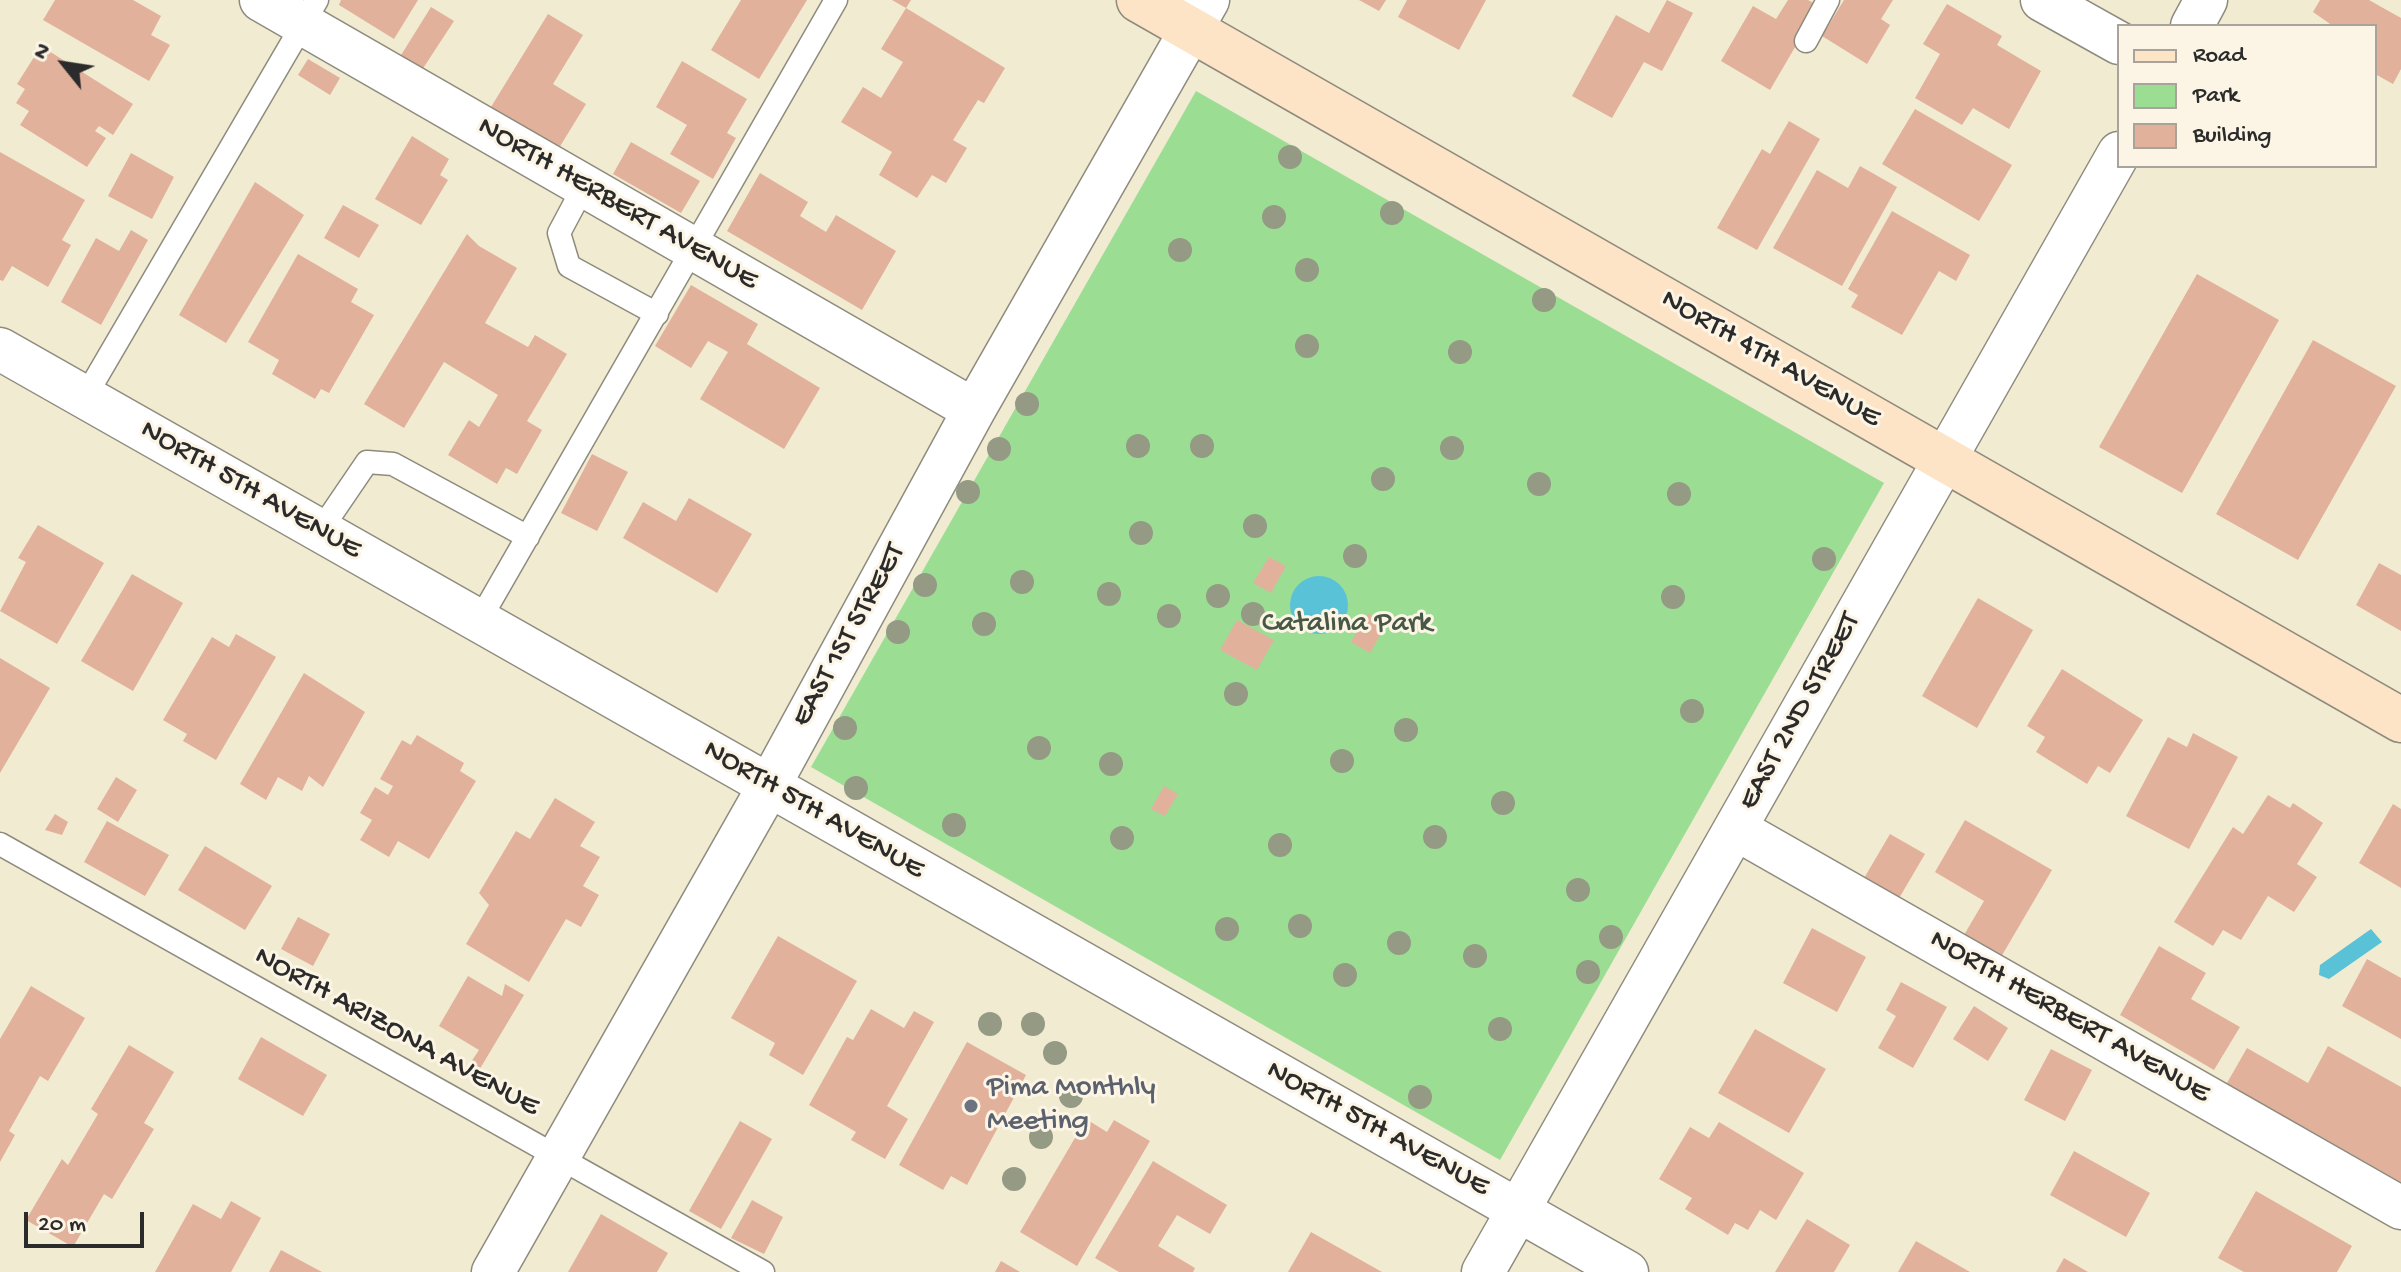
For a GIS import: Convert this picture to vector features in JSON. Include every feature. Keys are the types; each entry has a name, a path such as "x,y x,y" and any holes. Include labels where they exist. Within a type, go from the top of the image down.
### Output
{"street":[{"name":"NORTH HERBERT AVENUE","path":"261,0 310,12 584,186 974,410"},
{"name":"NORTH 4TH AVENUE","path":"1139,0 1200,15 1943,459 2401,720"},
{"path":"2042,0 2117,42"},
{"path":"2193,24 2206,0"},
{"name":"EAST 1ST STREET","path":"493,1272 769,786 974,410 1200,15"},
{"name":"EAST 2ND STREET","path":"1483,1272 2117,156"},
{"name":"NORTH 5TH AVENUE","path":"0,349 1627,1272"},
{"name":"NORTH HERBERT AVENUE","path":"1736,829 2401,1208"}],"lane":[{"path":"479,621 836,0"},
{"path":"1806,41 1828,0"},
{"path":"85,397 310,12"},
{"path":"584,186 559,233 569,266 657,314"},
{"path":"320,531 367,462 393,464 528,537"},
{"name":"NORTH ARIZONA AVENUE","path":"0,844 763,1272"}],"green space":[{"name":"Catalina Park","path":"1196,91 1884,483 1500,1160 811,767"}],"water":[{"path":"1319,576 1340,584 1348,605 1340,626 1319,634 1298,626 1290,605 1298,584"},
{"path":"2371,929 2382,942 2329,979 2319,975 2320,965"}],"building":[{"path":"55,0 133,0 161,16 151,35 170,45 149,81 43,20"},
{"path":"341,0 418,0 394,39 339,5"},
{"path":"741,0 807,0 759,79 711,50"},
{"path":"892,0 911,0 906,8"},
{"path":"1359,0 1386,0 1379,11"},
{"path":"1407,0 1486,0 1459,50 1398,17"},
{"path":"1667,0 1693,13 1662,71 1644,62 1612,118 1572,96 1616,15 1649,33"},
{"path":"1788,0 1808,0 1819,6 1770,90 1721,61 1753,6 1776,19"},
{"path":"1844,0 1893,0 1881,19 1890,25 1867,64 1822,36"},
{"path":"2320,0 2369,0 2401,18 2401,69 2393,84 2377,75 2377,24 2330,24 2313,12"},
{"path":"1947,4 2002,36 1997,45 2041,71 2009,129 1973,108 1962,125 1915,98 1940,54 1923,44"},
{"path":"431,7 454,21 420,73 398,60"},
{"path":"906,8 1005,68 984,103 978,100 953,140 967,148 946,183 932,175 917,198 879,175 892,152 841,122 863,87 881,98 903,62 881,49"},
{"path":"548,14 583,35 553,84 586,104 559,148 491,107"},
{"path":"41,46 133,104 113,135 99,126 95,131 106,138 87,167 20,125 29,111 16,103 25,89 17,84"},
{"path":"308,59 340,78 330,95 298,75"},
{"path":"682,61 747,99 727,133 736,138 713,179 670,154 687,125 656,107"},
{"path":"1915,109 2012,165 1979,221 1882,164"},
{"path":"1789,121 1820,139 1757,250 1717,228 1762,149 1770,154"},
{"path":"412,136 449,159 440,175 448,180 421,225 375,199"},
{"path":"631,142 700,181 681,213 613,174"},
{"path":"0,152 85,200 62,240 71,245 48,287 12,266 3,281 0,280"},
{"path":"131,153 174,177 152,219 108,196"},
{"path":"1860,166 1897,187 1842,286 1773,248 1817,170 1848,188"},
{"path":"760,173 808,202 800,216 826,232 836,215 896,251 862,310 727,231"},
{"path":"255,182 304,215 226,343 179,315"},
{"path":"343,205 379,225 359,258 324,238"},
{"path":"1892,211 1970,255 1956,281 1939,271 1902,335 1851,307 1858,295 1848,289"},
{"path":"131,230 148,240 101,325 61,302 96,238 119,251"},
{"path":"467,234 479,246 517,268 485,323 528,347 535,335 567,354 527,421 542,430 517,474 506,468 497,484 448,455 469,420 479,427 498,395 444,362 404,428 364,404"},
{"path":"298,254 358,289 351,302 374,315 329,393 321,389 315,399 272,374 279,360 248,342"},
{"path":"2197,274 2279,320 2182,493 2099,447"},
{"path":"691,285 758,324 747,344 820,388 784,449 700,399 728,352 708,341 691,368 655,346"},
{"path":"2313,340 2396,386 2298,560 2216,514"},
{"path":"592,454 628,472 597,531 561,513"},
{"path":"689,498 752,534 717,593 623,538 643,502 676,521"},
{"path":"38,525 104,563 57,644 0,611 26,562 18,558"},
{"path":"1269,557 1286,566 1271,593 1253,583"},
{"path":"2379,563 2401,575 2401,631 2356,605"},
{"path":"132,574 183,603 133,691 81,661"},
{"path":"1978,598 2033,630 1977,728 1922,696"},
{"path":"1368,613 1386,625 1370,653 1351,642"},
{"path":"1237,620 1274,640 1257,670 1220,650"},
{"path":"236,634 276,657 216,760 183,741 187,734 163,720 212,637 229,647"},
{"path":"0,658 50,688 0,773"},
{"path":"2062,669 2143,720 2110,773 2098,766 2087,784 2036,752 2045,737 2027,726"},
{"path":"304,673 365,712 323,787 309,776 302,791 278,777 266,800 240,784"},
{"path":"2193,733 2238,757 2189,849 2126,816 2168,737 2187,747"},
{"path":"417,735 464,763 460,771 476,781 429,859 398,841 389,857 360,840 372,820 360,813 375,787 388,795 393,786 380,779 402,740 411,745"},
{"path":"116,777 137,790 118,822 97,809"},
{"path":"1164,786 1178,794 1165,816 1151,809"},
{"path":"2268,795 2290,808 2293,803 2323,823 2297,864 2317,877 2294,912 2268,896 2241,940 2223,930 2213,946 2174,922 2233,827 2243,834"},
{"path":"555,798 595,822 580,846 600,857 583,886 599,895 581,927 566,919 529,982 466,944 489,905 479,893 516,831 530,839"},
{"path":"2393,804 2401,809 2401,888 2359,863"},
{"path":"55,814 68,822 62,835 45,830"},
{"path":"1965,820 2052,870 2001,957 1964,935 1984,901 1935,872"},
{"path":"107,821 169,855 145,896 84,862"},
{"path":"1890,834 1925,854 1898,900 1863,880"},
{"path":"205,846 272,886 245,930 178,890"},
{"path":"298,917 330,934 313,966 281,949"},
{"path":"1812,928 1866,957 1837,1012 1783,983"},
{"path":"778,936 857,981 803,1075 769,1055 775,1043 731,1018"},
{"path":"2159,946 2206,973 2191,999 2240,1027 2214,1070 2120,1015"},
{"path":"2367,959 2401,978 2401,1039 2342,1006"},
{"path":"468,976 502,996 505,984 524,995 475,1077 465,1071 479,1050 439,1026"},
{"path":"1901,982 1947,1007 1913,1068 1878,1048 1896,1016 1886,1010"},
{"path":"31,986 85,1018 48,1081 40,1076 9,1131 15,1135 0,1162 0,1039"},
{"path":"1974,1006 2008,1028 1988,1061 1953,1039"},
{"path":"871,1009 904,1028 914,1011 934,1022 887,1106 908,1119 885,1159 851,1140 856,1132 809,1105 847,1037 853,1040"},
{"path":"1755,1029 1826,1069 1789,1133 1718,1093"},
{"path":"261,1037 327,1075 303,1116 238,1079"},
{"name":"Pima Monthly Meeting","path":"967,1042 1026,1075 967,1185 951,1176 943,1190 899,1165"},
{"path":"129,1045 174,1072 144,1123 154,1129 112,1199 104,1194 73,1247 26,1220 62,1159 68,1165 98,1114 91,1109"},
{"path":"2328,1046 2401,1087 2401,1182 2304,1127 2300,1133 2223,1090 2247,1048 2308,1083"},
{"path":"2051,1049 2092,1070 2065,1121 2024,1100"},
{"path":"1086,1119 1107,1132 1114,1120 1150,1141 1077,1266 1020,1232"},
{"path":"740,1121 772,1139 721,1229 689,1211"},
{"path":"1719,1122 1804,1173 1776,1220 1760,1210 1748,1230 1735,1223 1728,1235 1685,1209 1692,1198 1659,1179 1690,1127 1709,1138"},
{"path":"2074,1151 2150,1193 2126,1237 2050,1195"},
{"path":"1153,1161 1227,1205 1210,1234 1177,1215 1158,1246 1195,1268 1193,1272 1119,1272 1095,1258"},
{"path":"2256,1191 2352,1246 2337,1272 2244,1272 2218,1258"},
{"path":"752,1200 783,1217 764,1254 731,1238"},
{"path":"231,1201 261,1218 231,1272 155,1272 193,1204 221,1219"},
{"path":"601,1214 668,1253 657,1272 568,1272"},
{"path":"1807,1219 1850,1245 1834,1272 1775,1272"},
{"path":"1311,1232 1382,1272 1288,1272"},
{"path":"1916,1241 1970,1272 1898,1272"},
{"path":"281,1250 322,1272 269,1272"},
{"path":"2064,1258 2088,1272 2056,1272"},
{"path":"1001,1261 1020,1272 995,1272"}],"place":[{"name":"Pima Monthly Meeting","path":"971,1106"}]}
